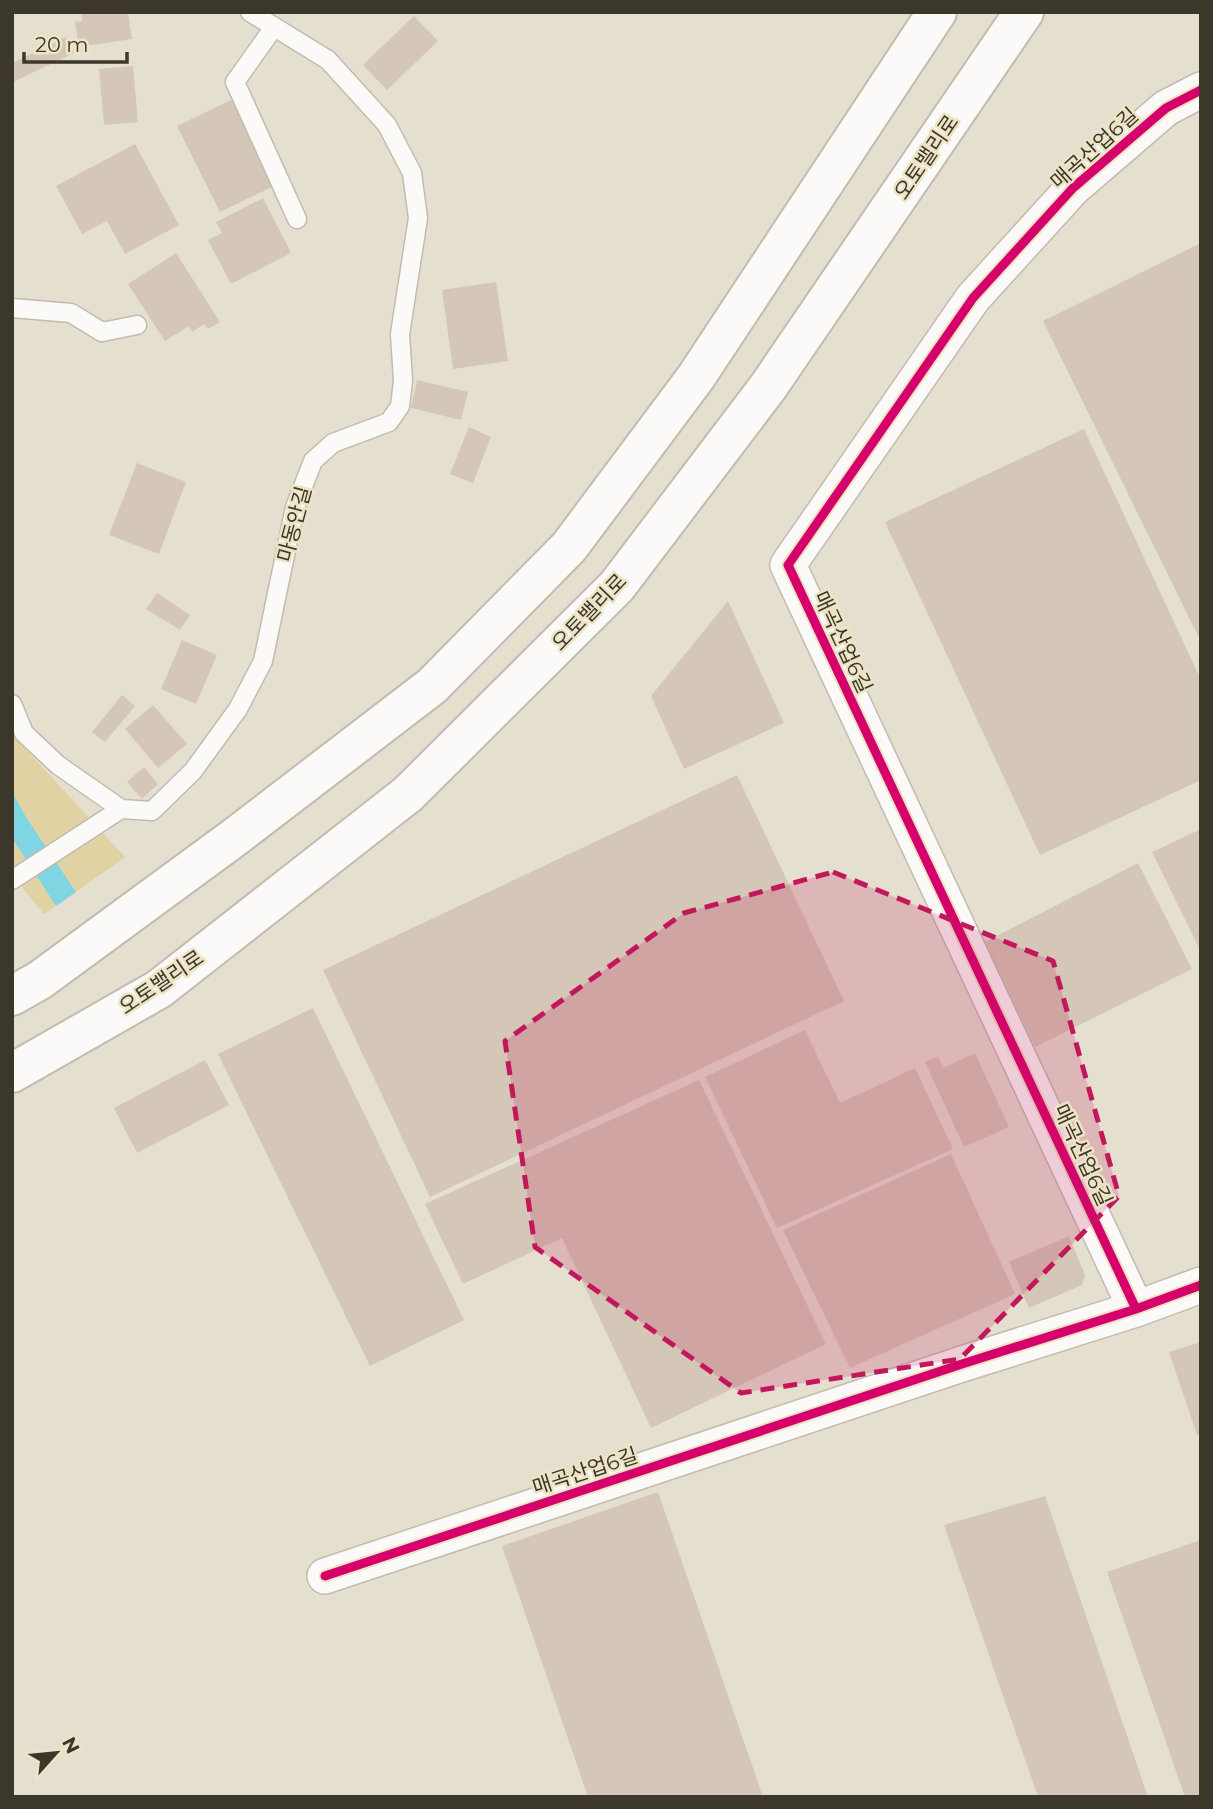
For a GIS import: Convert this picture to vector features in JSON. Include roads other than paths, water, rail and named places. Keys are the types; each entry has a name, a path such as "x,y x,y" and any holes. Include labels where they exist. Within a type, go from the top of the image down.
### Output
{"highway":[{"path":"12,996 40,980 235,837 432,686 569,547 696,377 937,12"},
{"name":"오토밸리로","path":"12,1073 159,989 408,794 617,586 768,387 1024,12"}],"street":[{"name":"매곡산업6길","path":"1136,1309 788,565 973,298 1073,188 1166,108 1201,90"},
{"name":"매곡산업6길","path":"325,1576 962,1364 1136,1309 1201,1285"}],"lane":[{"name":"마동안길","path":"121,808 152,811 193,771 237,709 263,661 295,507 313,461 333,443 389,422 400,406 403,381 400,334 418,218 412,173 387,125 328,60 250,12"},
{"path":"274,27 235,82 296,219"},
{"path":"12,308 71,313 102,332 137,324"},
{"path":"12,704 24,733 58,765 121,808 13,881"}],"water":[{"path":"12,792 76,892 56,906 12,838"}]}
